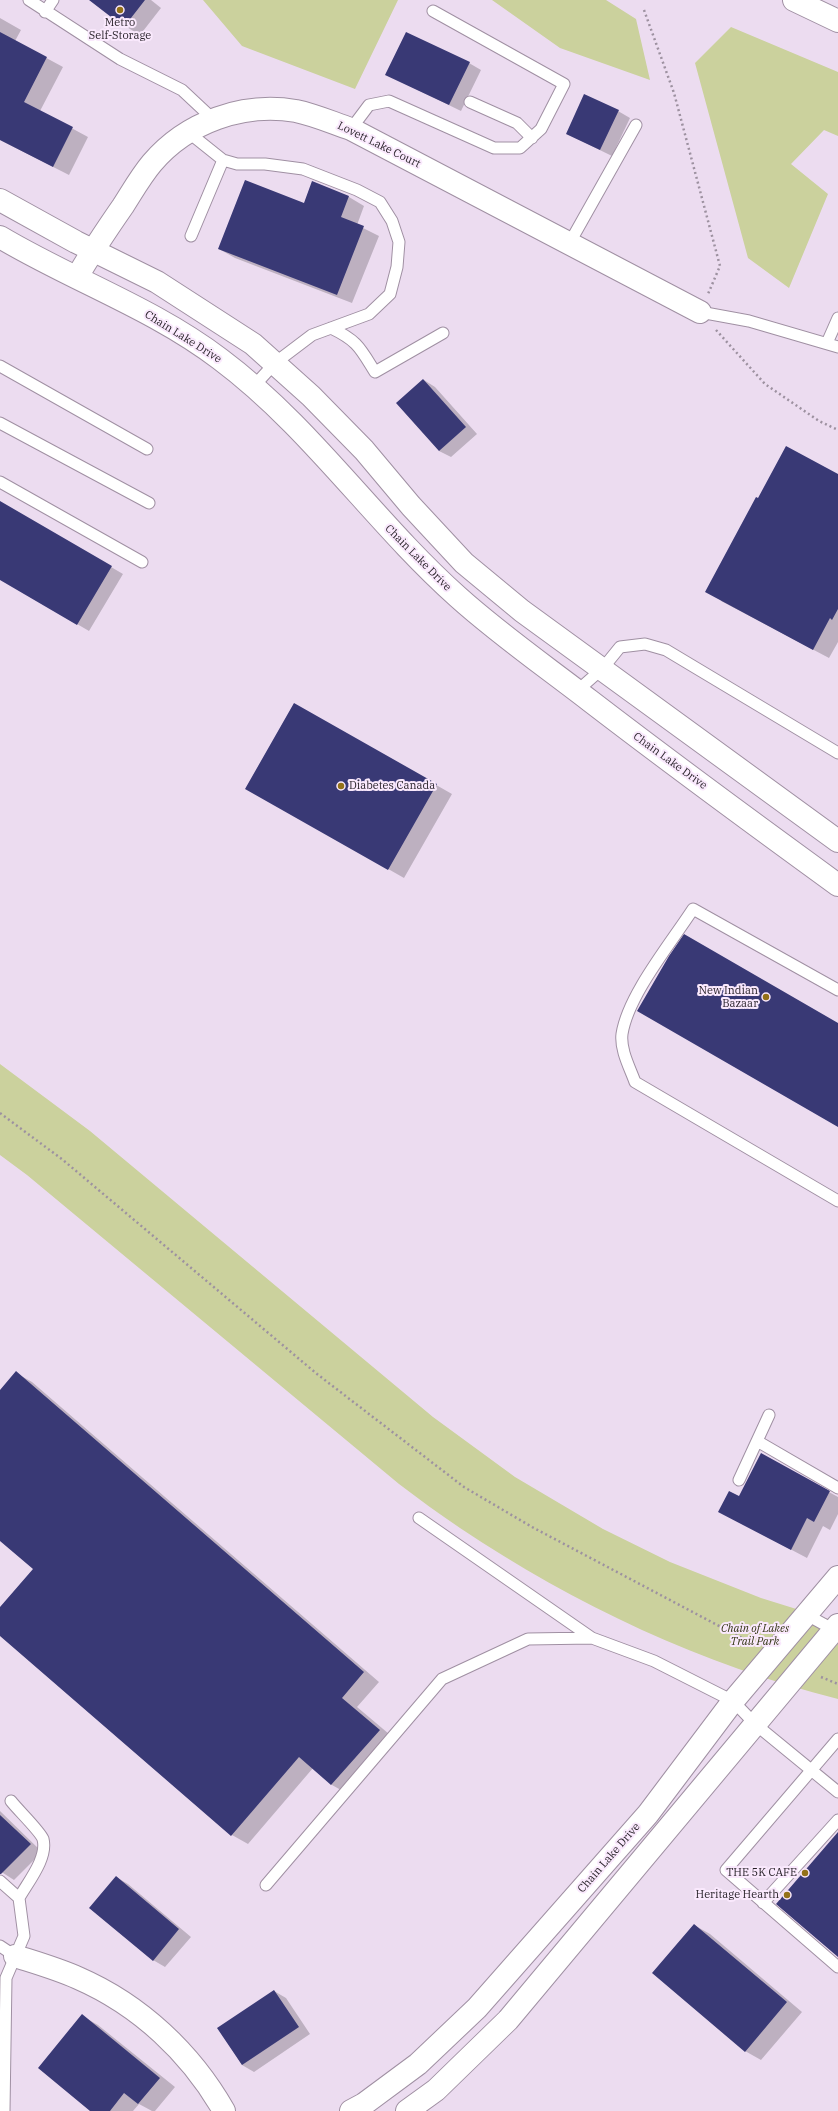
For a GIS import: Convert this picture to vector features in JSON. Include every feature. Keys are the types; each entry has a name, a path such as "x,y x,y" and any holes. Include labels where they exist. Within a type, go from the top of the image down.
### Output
{"main road":[{"path":"794,0 838,21"},
{"name":"Lovett Lake Court","path":"77,277 93,249 152,164 175,142 188,132 213,119 248,110 280,109 312,115 351,129 700,312"},
{"path":"0,200 76,242 93,249 157,282 253,344 311,396 364,450 411,506 464,563 522,611 603,668 838,841"},
{"name":"Chain Lake Drive","path":"0,237 186,336 218,357 254,386 308,438 426,568 493,627 747,819 838,885"},
{"name":"Chain Lake Drive","path":"361,2109 418,2064 477,2008 648,1814 733,1701 838,1577"},
{"path":"407,2111 436,2090 508,2020 755,1724 837,1629"},
{"path":"8,1951 80,1978 110,1994 138,2013 164,2035 187,2059 208,2085 224,2111"}],"lane":[{"path":"29,0 45,12 120,59 182,90 213,119"},
{"path":"45,12 53,0"},
{"path":"351,129 369,105 389,101 494,148 520,148 541,129 564,84 433,11"},
{"path":"470,102 517,123 532,138"},
{"path":"569,244 636,125"},
{"path":"188,132 223,160 237,164 265,164 303,169 357,190 380,202 392,221 399,242 397,267 390,294 369,314 312,335 275,363 254,386"},
{"path":"191,236 223,160"},
{"path":"700,312 749,321 833,345 838,318"},
{"path":"331,328 349,336 360,348 375,372 443,333"},
{"path":"0,366 147,449"},
{"path":"0,422 149,503"},
{"path":"0,482 142,562"},
{"path":"577,691 603,668 620,647 645,644 666,650 838,753"},
{"path":"838,990 693,910 635,996 622,1035 624,1052 635,1082 838,1201"},
{"path":"739,1480 769,1415"},
{"path":"757,1441 838,1488"},
{"path":"419,1518 592,1638 654,1661 733,1701 755,1724 838,1792"},
{"path":"807,1615 837,1629"},
{"path":"266,1885 442,1679 528,1639 592,1638"},
{"path":"838,1739 726,1870 838,1967"},
{"path":"4,2111 6,1978 8,1951 24,1936 19,1898 41,1858 44,1847 42,1838 11,1801"},
{"path":"763,1903 838,1820"},
{"path":"0,1881 19,1898"}],"path":[{"path":"644,10 674,93 720,266 700,312 765,384 819,421 838,430"},
{"path":"0,1113 62,1160 317,1374 464,1487 532,1527 772,1654"}],"green space":[{"path":"203,0 398,0 355,89 242,46"},
{"path":"492,0 606,0 636,19 650,80 560,48"},
{"path":"731,27 838,72 838,136 824,130 791,164 828,194 789,288 748,258 695,63"},
{"name":"Chain of Lakes Trail Park","path":"0,1064 90,1131 433,1417 515,1477 603,1529 670,1562 761,1598 838,1622 838,1699 738,1669 642,1630 595,1607 504,1556 452,1523 399,1484 27,1175 0,1155"}],"building":[{"name":"Metro Self-Storage","path":"89,0 145,0 124,27"},
{"path":"0,32 47,57 24,102 73,127 53,167 0,140"},
{"path":"406,32 470,62 449,105 385,75"},
{"path":"584,94 619,110 600,150 566,134"},
{"path":"245,180 304,203 312,181 349,196 341,217 364,226 337,295 218,249"},
{"path":"423,379 466,427 439,451 396,403"},
{"path":"786,446 838,474 838,609 832,620 830,618 813,650 705,592 756,497 758,498"},
{"path":"0,501 112,566 77,625 0,580"},
{"name":"Diabetes Canada","path":"294,703 437,784 388,870 245,789"},
{"path":"684,934 838,1023 838,1127 637,1011 669,956"},
{"path":"16,1371 364,1672 342,1698 380,1730 331,1785 299,1757 231,1836 0,1636 0,1607 33,1569 0,1541 0,1390"},
{"path":"761,1453 830,1491 814,1522 807,1518 791,1550 718,1512 729,1491 739,1496"},
{"path":"0,1815 31,1844 1,1874 0,1874"},
{"path":"838,1832 838,1957 776,1904"},
{"path":"116,1876 179,1929 153,1961 89,1908"},
{"path":"694,1924 787,2002 745,2052 652,1973"},
{"path":"274,1990 299,2027 242,2065 217,2028"},
{"path":"82,2014 160,2078 138,2104 124,2093 110,2111 90,2111 38,2068"}],"place":[{"name":"Metro Self-Storage","path":"120,10"},
{"name":"Diabetes Canada","path":"341,786"},
{"name":"New Indian Bazaar","path":"766,997"},
{"name":"THE 5K CAFE","path":"805,1873"},
{"name":"Heritage Hearth","path":"787,1895"}]}
